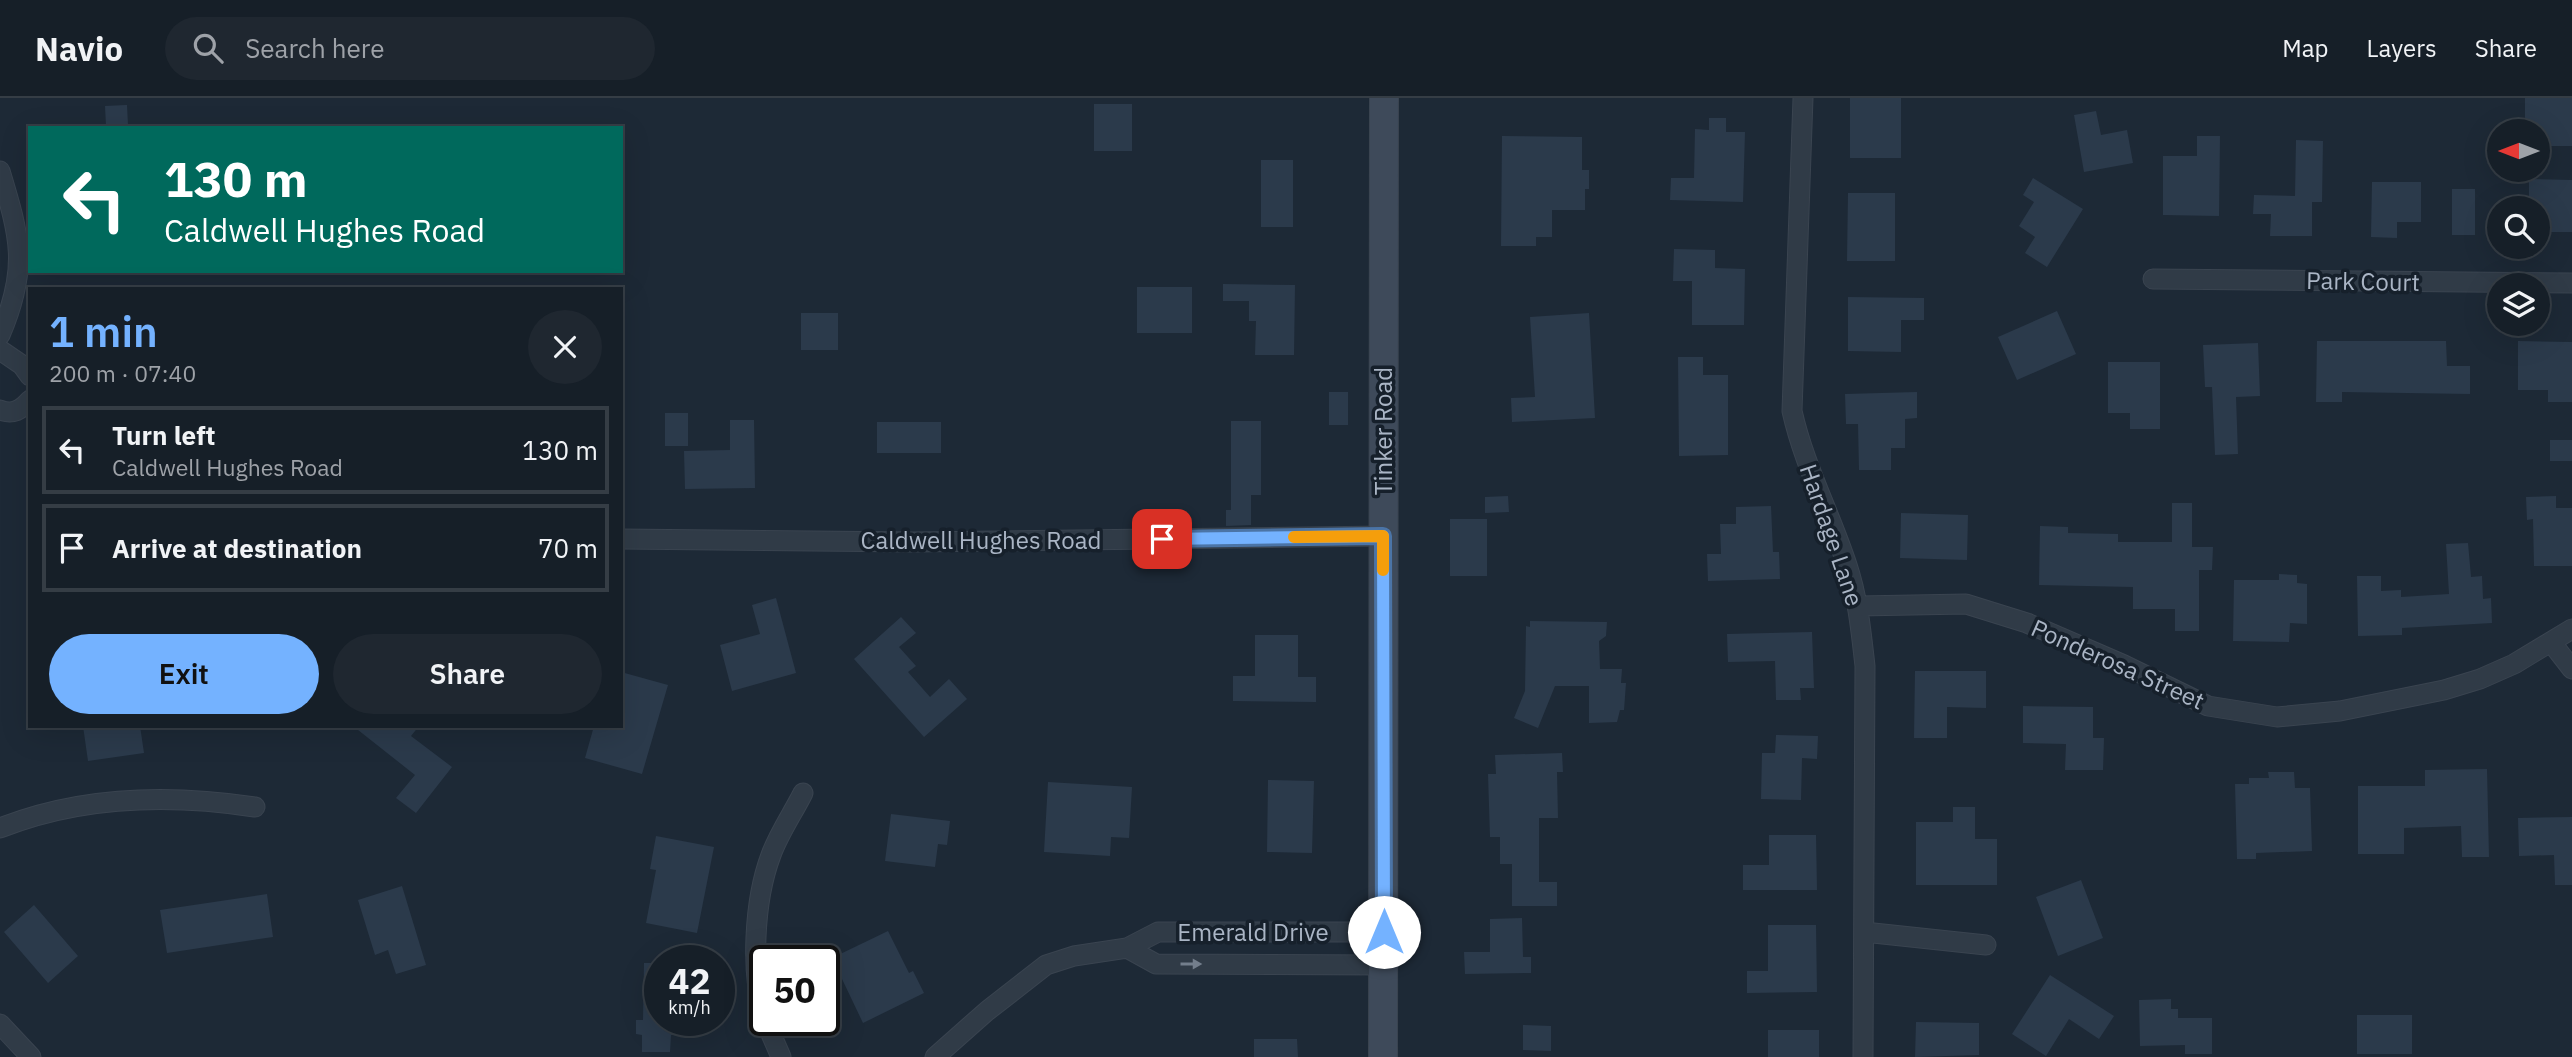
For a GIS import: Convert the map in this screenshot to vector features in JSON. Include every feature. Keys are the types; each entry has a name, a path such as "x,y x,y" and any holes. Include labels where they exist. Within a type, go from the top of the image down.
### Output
{"main road":[{"name":"Tinker Road","path":"1383,1057 1384,98"}],"street":[{"name":"Hardage Lane","path":"1802,98 1792,411 1798,440 1847,565 1859,606 1865,666 1863,1057"},
{"path":"0,171 20,244 18,280 11,311 0,335"},
{"name":"Park Court","path":"2153,279 2572,283"},
{"path":"0,350 22,365 28,373"},
{"path":"0,410 13,413 28,402"},
{"name":"Caldwell Hughes Road","path":"623,539 928,541 1383,536"},
{"name":"Ponderosa Street","path":"1859,606 1966,604 2027,623 2208,706 2277,717 2340,710 2444,690 2480,679 2514,664 2572,629"},
{"path":"2551,642 2572,669"},
{"path":"756,945 760,895 771,854 803,793"},
{"path":"0,828 60,808 97,803 206,800 255,807"},
{"name":"Emerald Drive","path":"935,1057 987,1010 1046,965 1074,956 1127,948 1158,932 1384,932"},
{"path":"1864,932 1986,945"},
{"name":"Emerald Drive","path":"1127,948 1156,964 1384,965"},
{"path":"0,1024 31,1057"},
{"path":"772,1036 781,1057"}],"building":[{"path":"1850,98 1901,98 1901,158 1850,158"},
{"path":"2525,98 2572,98 2572,146 2550,146 2550,119 2525,119"},
{"path":"1094,104 1132,104 1132,151 1094,151"},
{"path":"127,105 128,125 106,126 105,106"},
{"path":"2096,111 2101,135 2127,130 2133,163 2084,172 2074,115"},
{"path":"1709,118 1726,118 1726,132 1745,132 1743,202 1670,200 1671,178 1694,178 1695,129 1709,130"},
{"path":"1502,136 1582,137 1582,170 1589,170 1585,210 1552,210 1552,237 1536,237 1536,246 1501,246"},
{"path":"2197,136 2220,136 2219,216 2163,215 2163,156 2197,156"},
{"path":"2296,140 2323,141 2322,202 2312,202 2312,236 2270,236 2271,214 2253,214 2254,195 2295,196"},
{"path":"1261,160 1293,160 1293,227 1261,227"},
{"path":"2033,178 2083,209 2047,267 2025,253 2035,237 2019,226 2034,202 2023,195"},
{"path":"2572,180 2572,232 2550,232 2550,196 2529,196 2529,182"},
{"path":"2372,182 2421,182 2421,222 2397,222 2397,238 2371,237"},
{"path":"2452,189 2475,189 2475,235 2452,235"},
{"path":"1848,193 1895,193 1895,261 1847,261"},
{"path":"1674,249 1715,250 1715,268 1745,269 1744,325 1692,325 1692,281 1673,281"},
{"path":"1223,284 1295,285 1294,355 1255,355 1256,321 1249,321 1249,301 1223,301"},
{"path":"1137,287 1192,287 1192,333 1137,333"},
{"path":"1848,297 1924,298 1924,320 1901,320 1901,352 1848,351"},
{"path":"2057,311 2076,354 2017,380 1998,337"},
{"path":"801,313 838,313 838,350 801,350"},
{"path":"1589,313 1595,418 1512,422 1511,398 1535,397 1530,317"},
{"path":"2317,341 2446,341 2447,366 2470,366 2470,394 2342,392 2342,402 2316,402"},
{"path":"2518,341 2572,342 2572,402 2548,402 2548,390 2518,390"},
{"path":"2258,343 2260,396 2236,397 2238,454 2215,455 2212,387 2205,387 2203,345"},
{"path":"1678,357 1703,357 1703,375 1728,375 1728,455 1679,456"},
{"path":"2108,362 2160,362 2160,429 2130,429 2130,413 2108,413"},
{"path":"1329,392 1348,392 1348,425 1329,425"},
{"path":"1917,392 1917,418 1905,419 1905,448 1891,448 1891,470 1859,470 1858,424 1846,424 1845,394"},
{"path":"665,413 688,413 688,446 665,446"},
{"path":"730,420 754,420 755,488 685,489 684,451 730,450"},
{"path":"1231,421 1261,421 1261,495 1251,495 1251,525 1226,526 1226,510 1231,510"},
{"path":"877,422 941,422 941,453 877,453"},
{"path":"2550,440 2572,440 2572,461 2550,461"},
{"path":"1508,496 1509,512 1485,513 1485,497"},
{"path":"2556,496 2556,508 2572,508 2572,566 2534,566 2533,519 2527,520 2526,497"},
{"path":"2172,503 2192,503 2192,547 2213,547 2212,570 2199,570 2199,631 2175,631 2175,609 2133,609 2133,587 2039,585 2040,526 2068,527 2068,533 2118,534 2118,542 2172,542"},
{"path":"1771,506 1773,552 1779,552 1780,579 1708,581 1707,554 1721,554 1720,524 1736,524 1736,507"},
{"path":"1901,513 1968,515 1967,560 1900,558"},
{"path":"1450,519 1487,519 1487,576 1450,576"},
{"path":"2468,543 2471,577 2482,576 2483,599 2491,598 2492,623 2402,628 2402,635 2358,636 2357,576 2381,576 2381,591 2401,590 2401,597 2449,594 2446,544"},
{"path":"2279,574 2297,575 2297,583 2307,584 2307,624 2290,623 2289,642 2233,641 2234,580 2279,580"},
{"path":"776,598 796,673 732,691 720,645 760,634 752,605"},
{"path":"901,617 916,633 899,647 916,666 908,672 930,697 949,679 967,699 924,737 854,659"},
{"path":"1530,621 1607,622 1606,636 1599,641 1600,669 1622,669 1621,683 1626,683 1624,710 1620,710 1617,722 1589,723 1589,686 1555,686 1538,728 1514,718 1525,691 1526,626 1530,627"},
{"path":"1812,632 1814,688 1800,688 1801,700 1776,700 1775,661 1728,662 1727,634"},
{"path":"1255,635 1298,635 1298,677 1316,677 1316,702 1233,701 1233,676 1255,676"},
{"path":"1915,671 1986,671 1986,708 1947,707 1947,738 1914,738"},
{"path":"623,673 668,685 642,774 585,758 593,728 623,728"},
{"path":"2023,706 2093,707 2093,738 2104,738 2103,770 2065,770 2066,744 2023,743"},
{"path":"83,728 140,728 144,753 88,761"},
{"path":"356,728 417,728 411,736 452,767 416,813 396,798 415,775"},
{"path":"1776,735 1818,736 1817,759 1802,758 1801,800 1761,799 1762,753 1775,753"},
{"path":"1562,753 1563,772 1557,772 1558,818 1539,818 1539,882 1557,882 1557,906 1512,906 1512,864 1500,864 1500,837 1490,837 1488,774 1496,774 1495,755"},
{"path":"2487,769 2489,857 2462,857 2461,826 2404,828 2404,854 2358,854 2358,786 2425,786 2425,770"},
{"path":"2268,772 2294,772 2295,788 2310,788 2312,851 2256,853 2256,859 2237,859 2235,784 2249,784 2249,778 2269,778"},
{"path":"1268,780 1314,781 1312,853 1267,852"},
{"path":"1048,782 1132,787 1129,838 1111,837 1110,856 1044,852"},
{"path":"1953,807 1975,807 1975,839 1997,839 1997,885 1916,885 1916,822 1953,822"},
{"path":"891,814 950,821 947,845 938,844 935,867 885,861"},
{"path":"2572,817 2572,885 2555,885 2554,855 2519,856 2518,818"},
{"path":"1769,835 1816,835 1817,890 1743,890 1743,865 1769,865"},
{"path":"656,836 714,847 697,933 646,923 656,870 650,869"},
{"path":"2081,880 2103,938 2058,956 2036,897"},
{"path":"402,886 426,965 396,974 388,950 375,955 358,900"},
{"path":"267,894 273,937 167,953 160,910"},
{"path":"34,905 78,956 48,983 4,932"},
{"path":"1522,918 1523,957 1531,957 1531,973 1465,974 1464,952 1490,952 1490,919"},
{"path":"1768,925 1816,925 1817,992 1747,993 1747,971 1768,971"},
{"path":"888,931 909,973 913,971 924,993 863,1023 840,975 840,954"},
{"path":"644,963 644,1036 671,1036 670,1052 642,1052 642,1035 636,1034 636,1020 643,1020"},
{"path":"2050,975 2114,1016 2099,1039 2069,1019 2046,1056 2012,1034"},
{"path":"2171,999 2171,1009 2178,1009 2178,1018 2212,1018 2212,1054 2185,1054 2185,1045 2140,1046 2139,1000"},
{"path":"2357,1015 2412,1015 2412,1054 2357,1054"},
{"path":"1916,1022 1979,1023 1979,1055 1915,1057"},
{"path":"1523,1025 1551,1026 1551,1051 1523,1050"},
{"path":"1768,1030 1819,1030 1819,1057 1768,1057"},
{"path":"1254,1039 1297,1039 1298,1057 1254,1057"}],"slow traffic":[{"path":"1294,537 1383,536 1383,570"}],"route":[{"path":"1162,539 1383,536 1384,932"}]}
